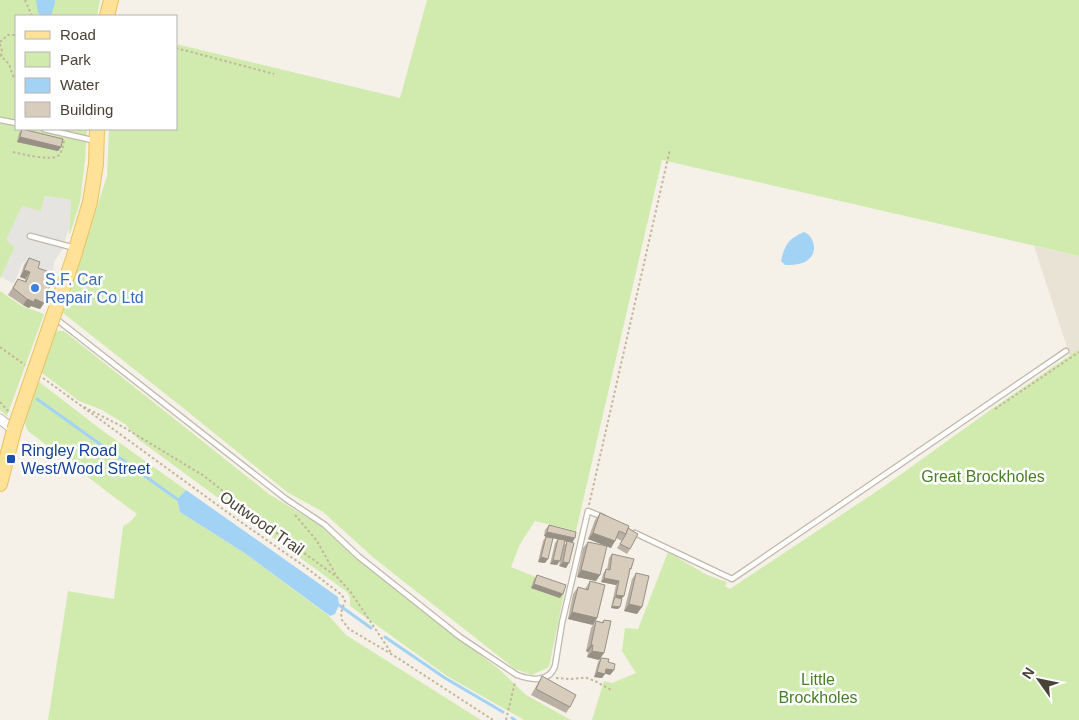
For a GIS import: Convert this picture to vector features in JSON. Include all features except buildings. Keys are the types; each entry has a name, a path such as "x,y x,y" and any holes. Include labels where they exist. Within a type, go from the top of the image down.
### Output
{"main road":[{"path":"107,15 111,0"},
{"path":"0,484 14,430 54,317 90,202 96,164 97,135"}],"street":[{"path":"0,419 14,430"}],"lane":[{"path":"0,120 15,123"},
{"path":"48,130 66,134 97,135"},
{"path":"30,236 76,248"},
{"path":"54,317 294,505 325,525 358,556 460,637 526,679 549,676 555,666 562,624 588,510 606,519"},
{"path":"633,532 732,579 1066,351"}],"path":[{"path":"25,0 32,15"},
{"path":"15,35 8,35 0,43 1,56 9,64 15,77"},
{"path":"178,49 274,74"},
{"path":"13,152 52,158 60,154 66,134"},
{"path":"588,510 670,149"},
{"path":"0,347 31,370"},
{"path":"991,411 1079,352"},
{"name":"Outwood Trail","path":"39,375 342,595 346,601 341,613 342,620 349,629 393,655 493,720"},
{"path":"78,404 125,428 204,476 267,526 337,577 350,591 393,655"},
{"path":"294,505 296,516 317,541 337,577"},
{"path":"506,720 517,675"},
{"path":"549,676 570,679 587,678 595,680 613,691"}],"shaded area":[{"path":"45,196 71,200 69,228 62,250 54,262 52,280 37,267 23,262 14,284 1,277 15,247 6,240 22,206 41,211"},
{"path":"1034,246 1079,256 1079,349 1070,356"}],"green space":[{"path":"0,0 100,0 97,15 15,15 15,130 87,130 80,202 70,234 71,200 45,196 41,211 15,247 0,279"},
{"path":"427,0 1079,0 1079,256 662,160 576,531 535,521 520,544 511,567 565,589 549,667 532,675 515,669 375,559 323,512 287,492 63,313 107,176 109,130 178,130 178,44 400,98"},
{"path":"0,291 22,306 44,314 7,416 0,410"},
{"path":"64,331 269,494 321,526 357,559 500,670 526,695 571,720 524,720 447,676 350,606 350,598 347,592 139,440 125,424 102,410 79,401 42,373 50,345 55,332"},
{"path":"1079,349 1079,720 592,720 604,681 612,683 636,673 622,651 625,628 638,629 668,552 707,575 727,582 725,586 730,589 886,485"},
{"path":"38,381 103,431 186,490 177,499 180,512 246,554 329,616 346,635 481,720 48,720 68,591 114,599 123,526 130,522 137,514 28,431 25,419"}],"water":[{"path":"36,0 55,0 51,15 40,15"},
{"path":"804,232 814,244 812,256 804,262 785,265 781,261 786,247 794,237"},
{"path":"186,490 338,597 339,605 335,614 330,616 246,554 180,512 177,499"}],"waterway":[{"path":"37,399 177,499"},
{"path":"339,605 371,628"},
{"path":"385,637 445,678 503,712"}],"place":[{"name":"S.F. Car Repair Co Ltd","path":"35,288"},
{"name":"Ringley Road West/Wood Street","path":"11,459"}],"park label":[{"name":"Great Brockholes","path":"983,476"},
{"name":"Little Brockholes","path":"818,688"}]}
